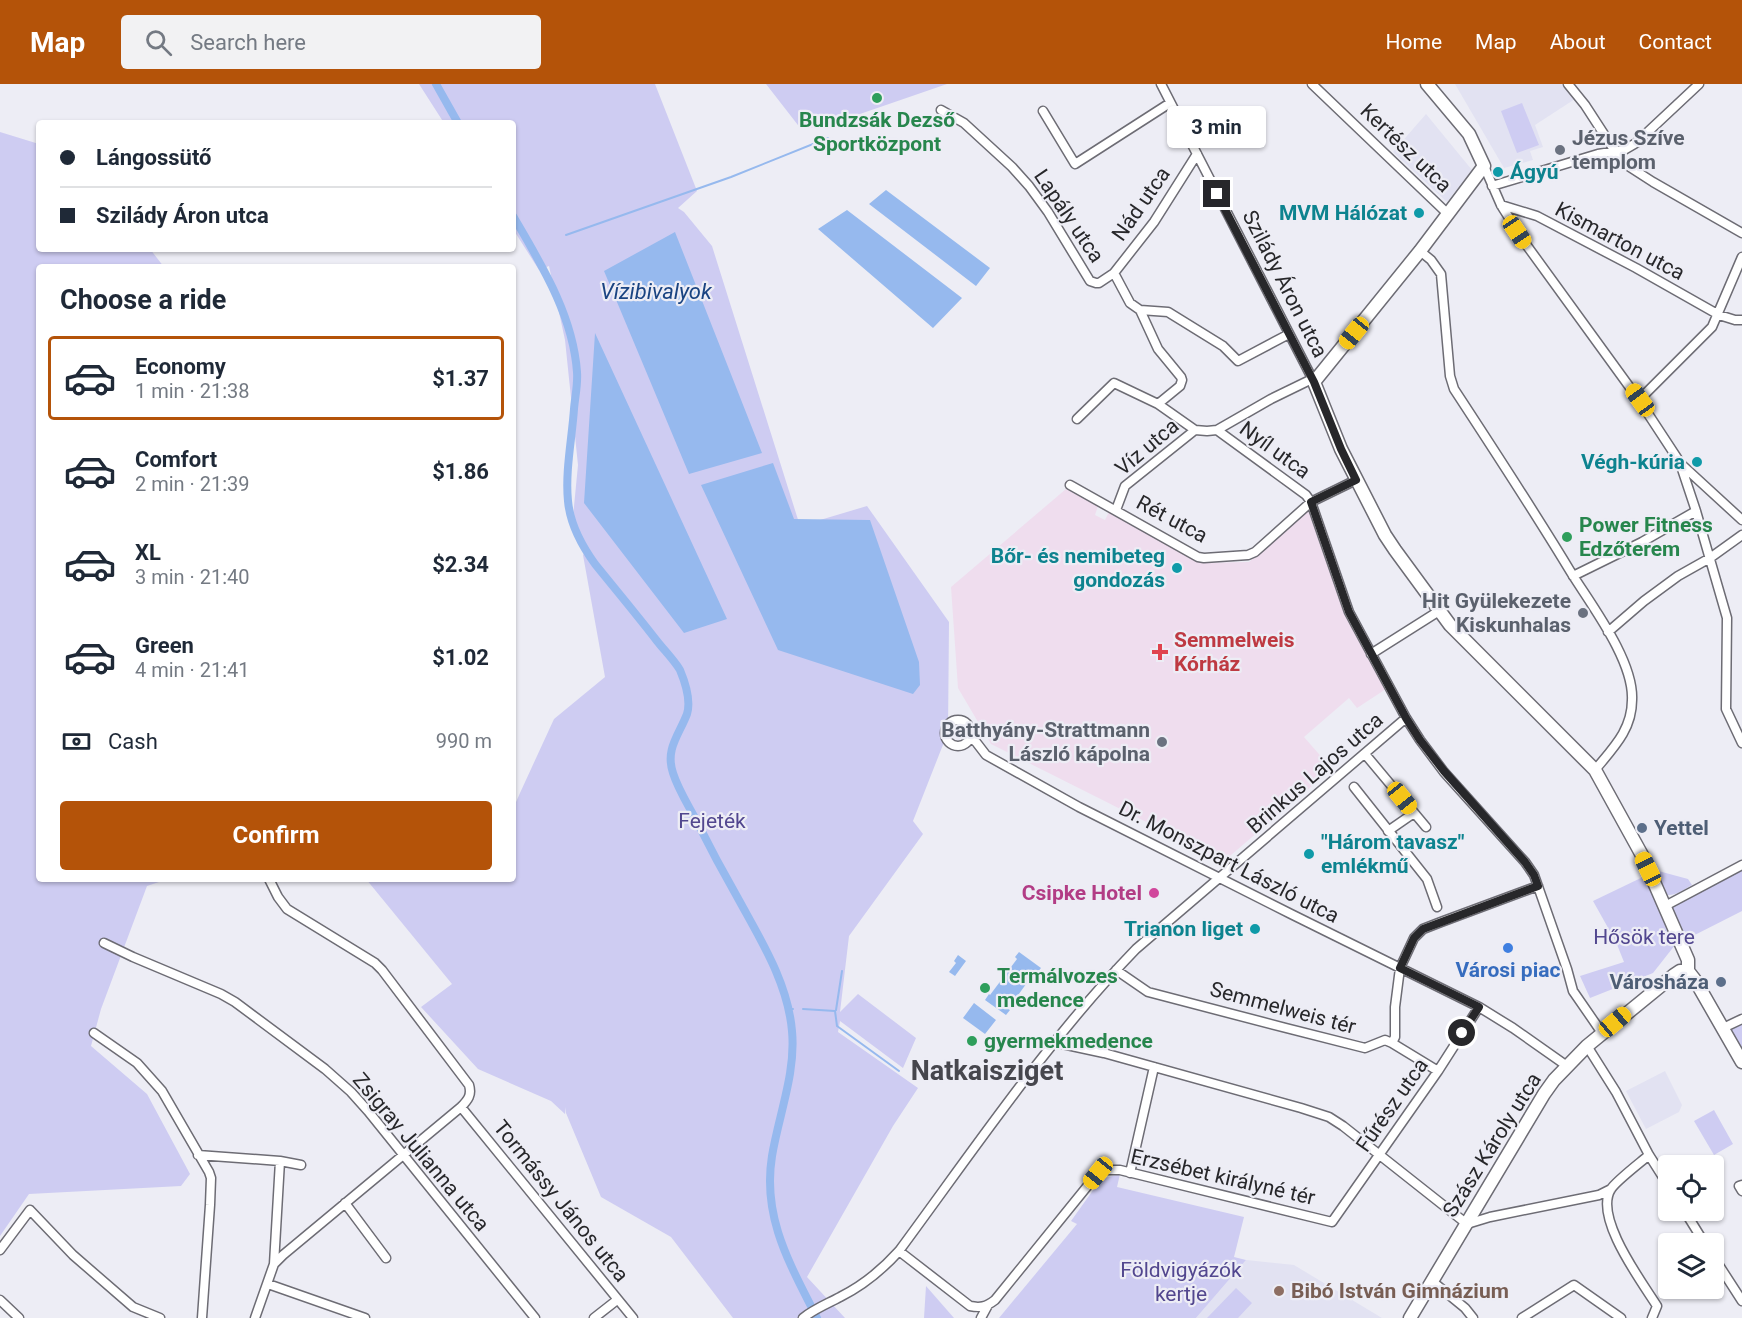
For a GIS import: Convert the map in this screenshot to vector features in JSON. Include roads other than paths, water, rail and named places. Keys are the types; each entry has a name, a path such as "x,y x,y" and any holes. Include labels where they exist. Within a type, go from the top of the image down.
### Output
{"street":[{"name":"Szilády Áron utca","path":"1161,84 1313,380 1356,480 1395,550 1450,625 1595,770 1643,857 1665,906"},
{"name":"Kertész utca","path":"1312,84 1448,214"},
{"path":"1427,84 1469,134 1501,205 1525,243 1640,400 1681,464 1742,520"},
{"path":"1568,84 1585,105 1622,162 1742,232"},
{"path":"1492,186 1598,154 1624,150 1636,143 1699,84"},
{"path":"1043,111 1075,164 1170,103"},
{"name":"Lapály utca","path":"941,110 964,123 1012,167 1029,186 1048,212 1090,281 1095,284 1100,283 1114,273"},
{"name":"Nád utca","path":"1114,273 1154,222 1197,154"},
{"path":"1077,419 1114,383 1158,404 1195,430 1216,430 1271,399 1313,380 1420,251 1484,166"},
{"name":"Kismarton utca","path":"1501,205 1537,216 1719,315 1742,320"},
{"path":"1420,251 1431,260 1441,274 1450,376 1454,389 1518,486 1608,632 1630,679 1632,710 1627,729 1595,770"},
{"path":"1640,400 1712,327 1742,257"},
{"path":"1114,273 1130,303 1140,310 1158,349 1182,380 1180,386 1158,404"},
{"path":"1140,310 1168,312 1224,346 1238,361 1288,333"},
{"name":"Víz utca","path":"1070,485 1116,510 1125,486 1195,430"},
{"name":"Nyíl utca","path":"1216,430 1303,492 1311,502"},
{"path":"1681,464 1727,618 1726,709 1742,743"},
{"path":"1356,480 1311,502 1349,612 1420,740 1534,875 1573,991 1602,1033"},
{"name":"Rét utca","path":"1116,510 1198,557 1248,555 1256,552 1311,502"},
{"path":"1573,576 1642,542 1696,511"},
{"path":"1608,632 1678,576 1710,558 1742,535"},
{"path":"1371,654 1439,611"},
{"name":"Brinkus Lajos utca","path":"804,1317 818,1307 839,1298 881,1270 898,1251 1053,1042 1136,949 1406,718"},
{"name":"Dr. Monszpart László utca","path":"970,738 986,755 1079,807 1479,1007 1567,1066"},
{"path":"1365,754 1426,827"},
{"path":"1354,787 1427,879 1437,907"},
{"path":"1389,831 1414,813"},
{"path":"1742,865 1665,906 1688,960 1688,971 1742,1062"},
{"path":"270,882 287,909 375,963 469,1085 471,1093 461,1107 274,1264"},
{"path":"1438,1071 1392,1043 1395,1036 1395,1006 1400,968 1414,938 1423,929 1538,886"},
{"name":"Zsigray Julianna utca","path":"104,942 133,957 221,994 248,1010 325,1069 368,1111 535,1318"},
{"name":"Semmelweis tér","path":"1116,970 1148,992 1365,1048 1385,1040 1392,1043"},
{"name":"Szász Károly utca","path":"1410,1318 1544,1094 1567,1066 1602,1033 1674,975 1680,971 1688,971"},
{"name":"Fűrész utca","path":"1332,1222 1438,1071 1479,1007"},
{"path":"1723,1028 1742,1019"},
{"path":"94,1033 137,1063 162,1091 209,1172 211,1179 202,1318"},
{"path":"1053,1042 1104,1053 1329,1118 1379,1154 1467,1224 1490,1217 1599,1195 1611,1189 1649,1155"},
{"path":"1587,1046 1616,1092 1658,1169"},
{"path":"1130,1173 1154,1067"},
{"name":"Tormássy János utca","path":"461,1107 633,1318"},
{"path":"198,1155 280,1161 301,1165"},
{"path":"255,1318 274,1264 280,1161"},
{"name":"Erzsébet királyné tér","path":"981,1318 988,1305 995,1300 1098,1173 1107,1170 1130,1173 1332,1222"},
{"path":"1742,1185 1740,1186 1742,1191"},
{"path":"1611,1189 1608,1201 1610,1224 1618,1244 1657,1306 1652,1318"},
{"path":"345,1203 386,1258"},
{"path":"0,1250 30,1210 74,1255 133,1307 160,1318"},
{"path":"898,1251 970,1306 980,1308 988,1305"},
{"path":"1724,1273 1742,1301"},
{"path":"1432,1281 1465,1308 1473,1318"},
{"path":"267,1284 365,1318"},
{"path":"1522,1318 1574,1286 1621,1318"},
{"path":"0,1300 19,1318"},
{"path":"594,1318 617,1300"}],"water":[{"path":"886,190 990,268 976,286 869,204"},
{"path":"847,210 962,298 933,328 818,229"},
{"name":"Vízibivalyok","path":"675,232 762,453 689,474 604,271"},
{"path":"595,333 727,619 684,633 584,503"},
{"path":"773,463 794,519 870,520 919,662 920,685 913,694 778,650 701,485"},
{"path":"1019,952 1041,968 1036,974 1034,973 1006,1015 985,1000 1017,959 1015,957"},
{"path":"958,955 966,961 955,976 949,972 956,963 954,961"},
{"path":"974,1003 996,1020 985,1034 963,1018"}],"waterway":[{"path":"436,84 456,120"},
{"path":"566,235 731,177 828,138"},
{"path":"516,221 554,291 569,330 574,351 577,381 567,490 569,510 574,526 595,564 680,670 687,692 688,709 672,749 673,773 677,785 773,964 790,1014 792,1062 772,1156 771,1200 788,1259 817,1318"},
{"path":"836,1010 842,971"},
{"path":"788,1009 793,1009"},
{"path":"803,1009 835,1011 837,1026 899,1071"}],"place":[{"name":"Bundzsák Dezső Sportközpont","path":"877,98"},
{"name":"Jézus Szíve templom","path":"1560,150"},
{"name":"Ágyú","path":"1498,172"},
{"name":"MVM Hálózat","path":"1419,213"},
{"name":"Végh-kúria","path":"1697,462"},
{"name":"Power Fitness Edzőterem","path":"1567,537"},
{"name":"Bőr- és nemibeteg gondozás","path":"1177,568"},
{"name":"Hit Gyülekezete Kiskunhalas","path":"1583,613"},
{"name":"Semmelweis Kórház","path":"1160,652"},
{"name":"Batthyány-Strattmann László kápolna","path":"1162,742"},
{"name":"Yettel","path":"1642,828"},
{"name":"\"Három tavasz\" emlékmű","path":"1309,854"},
{"name":"Csipke Hotel","path":"1154,893"},
{"name":"Trianon liget","path":"1255,929"},
{"name":"Városi piac","path":"1508,948"},
{"name":"Városháza","path":"1721,982"},
{"name":"Termálvozes medence","path":"985,988"},
{"name":"gyermekmedence","path":"972,1041"},
{"name":"Bibó István Gimnázium","path":"1279,1291"}],"district":[{"name":"Natkaisziget","path":"987,1071"}],"park label":[{"name":"Fejeték","path":"712,821"},
{"name":"Hősök tere","path":"1644,937"},
{"name":"Földvigyázók kertje","path":"1181,1282"}]}
